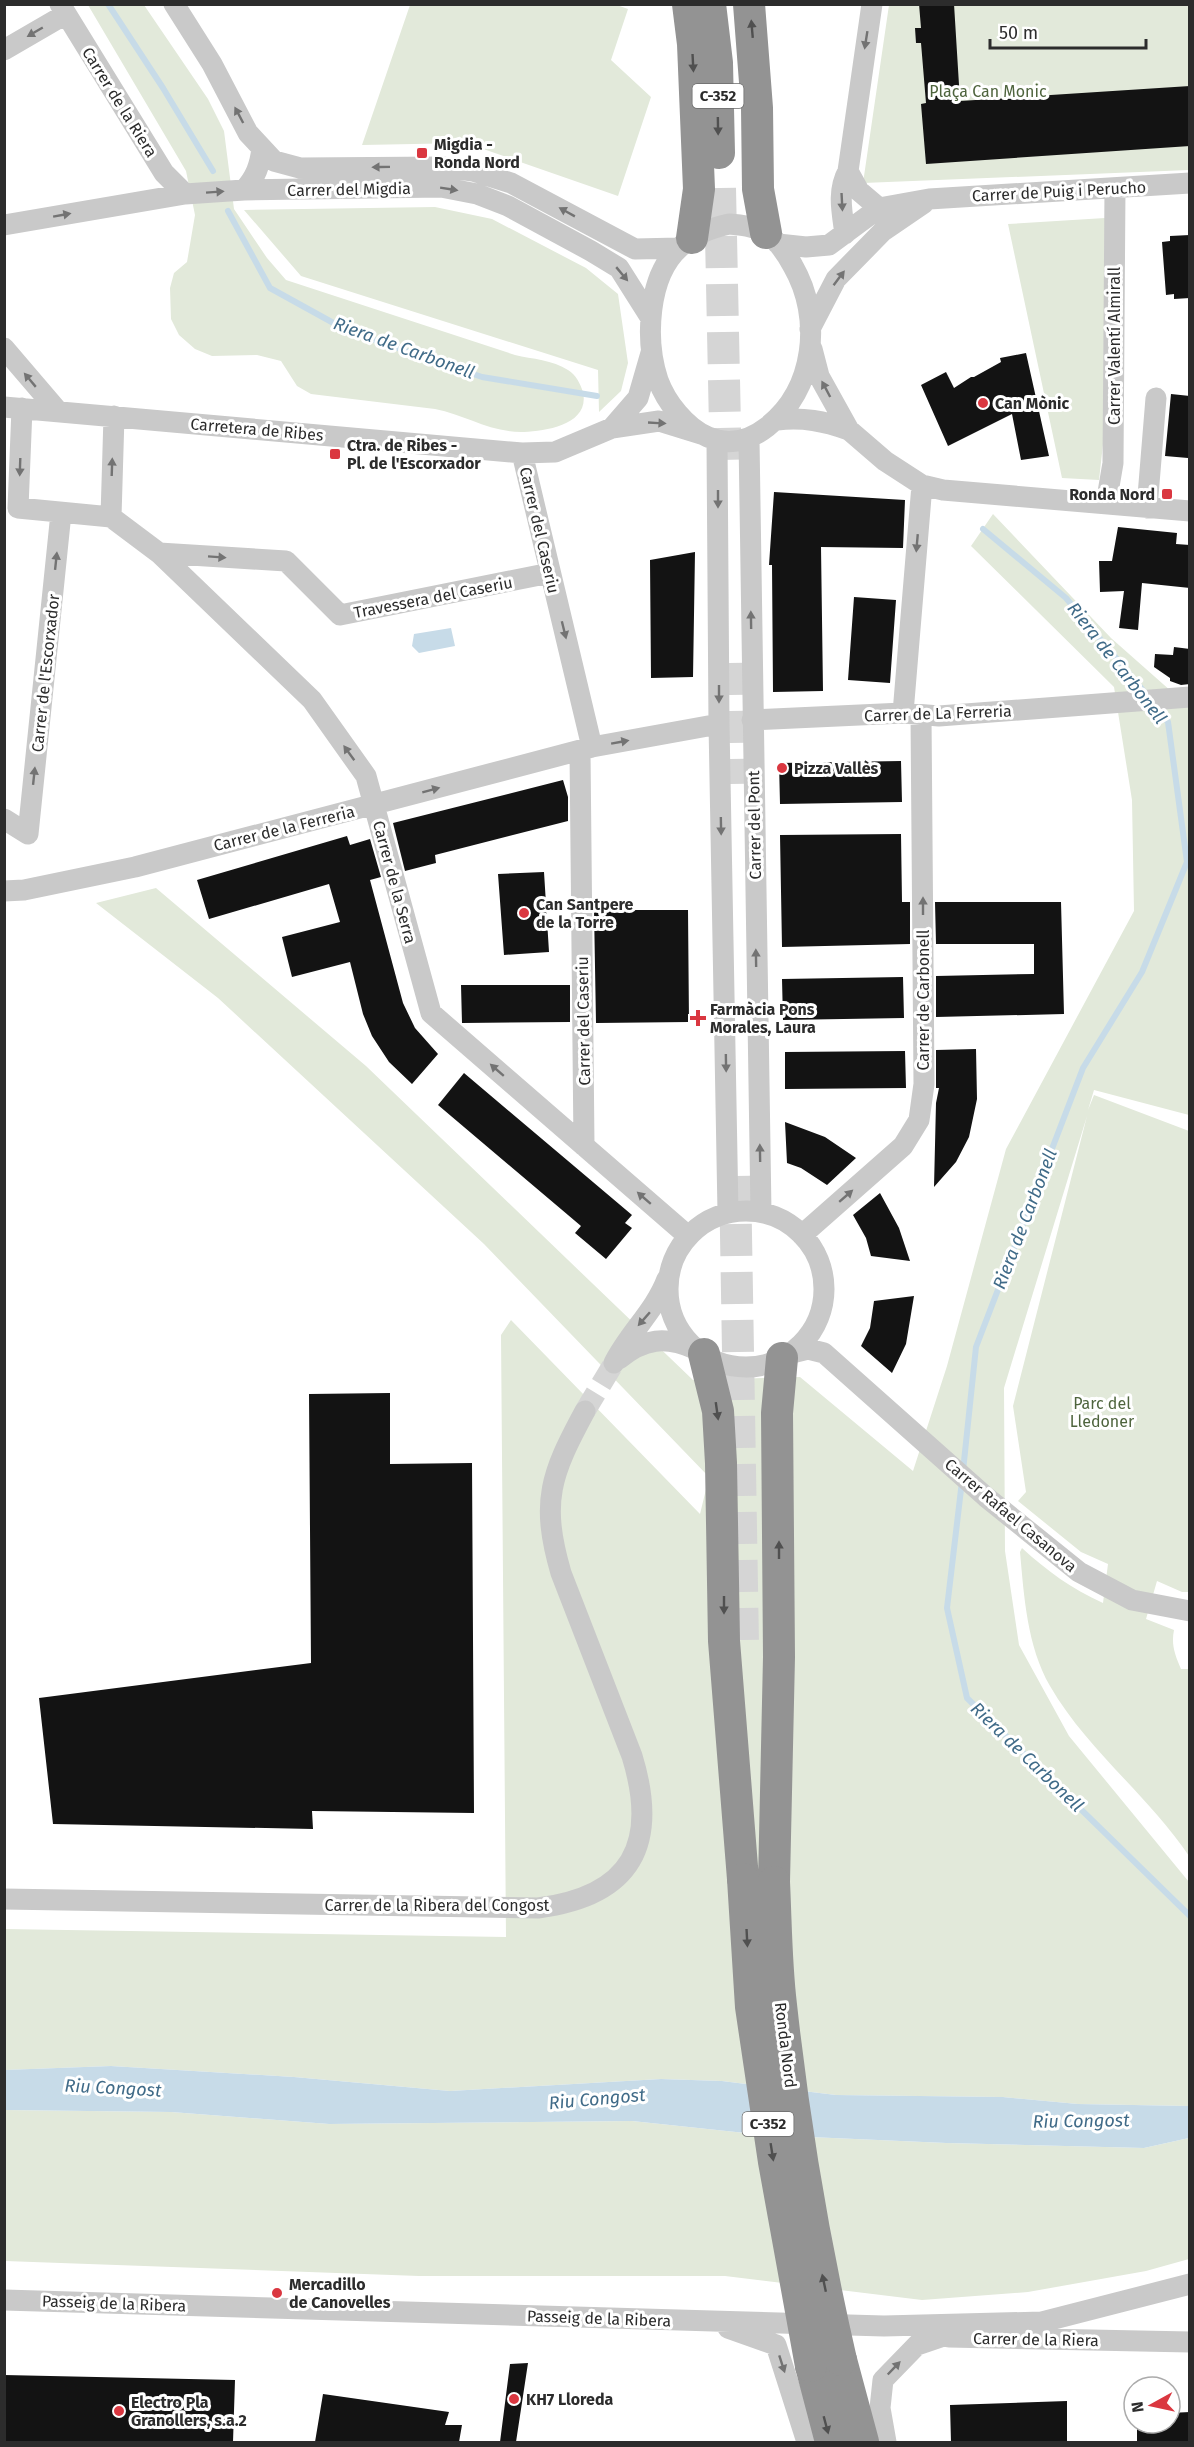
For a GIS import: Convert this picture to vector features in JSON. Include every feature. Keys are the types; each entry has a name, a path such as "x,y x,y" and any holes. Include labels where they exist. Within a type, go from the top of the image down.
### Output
{"highway":[{"path":"685,243 699,189 693,44 688,4"},
{"name":"C-352","path":"710,4 731,187 739,109 729,4"},
{"path":"749,4 757,108 758,189 772,238"},
{"path":"700,1351 718,1411 722,1486 724,1641 743,1879"},
{"path":"774,1882 779,1657 777,1413 785,1356"},
{"name":"Ronda Nord","path":"831,2442 811,2366 784,2220 751,2007 743,1879 752,1644 774,1882 780,2003 800,2149 823,2280 862,2442"}],"street":[{"path":"174,4 212,64 248,133 268,154 253,181 244,190"},
{"path":"844,234 842,182 848,171 872,4"},
{"path":"4,50 63,9"},
{"name":"Carrer de la Riera","path":"63,9 164,173 185,194"},
{"name":"Carrer del Migdia","path":"268,154 300,168 443,167 473,171 511,183 635,249 685,243"},
{"path":"848,171 859,190 879,208 829,245 806,247 772,238 751,226 729,224 710,228 685,243 661,277 654,294 650,316 652,352 660,384 673,407 709,437 749,439 777,420 792,402 802,384 810,337 836,279 883,231 929,199"},
{"name":"Carrer de Puig i Perucho","path":"879,208 929,199 1190,183"},
{"name":"Carrer del Migdia","path":"4,225 185,194 244,190 441,187 477,194 508,206 619,268 650,316"},
{"name":"Carrer Valentí Almirall","path":"1106,504 1113,463 1115,188"},
{"path":"772,238 799,275 809,312 810,337 819,376 849,430 885,461 922,484 943,490 1190,511"},
{"path":"4,348 57,410"},
{"name":"Carretera de Ribes","path":"612,428 639,398 652,352"},
{"path":"1147,508 1156,399"},
{"path":"13,408 11,511 111,517 114,417"},
{"name":"Carretera de Ribes","path":"13,408 57,410 522,453 555,452 612,428 658,422 709,437"},
{"path":"777,420 799,418 822,421 849,430"},
{"name":"Carrer del Pont","path":"709,437 719,724 728,1212"},
{"name":"Carrer del Pont","path":"749,439 761,1212"},
{"name":"Carrer del Caseriu","path":"522,453 550,573 586,749 584,1146"},
{"name":"Carrer de Carbonell","path":"802,1235 903,1146 920,1120 924,1084 912,714 922,484"},
{"name":"Carrer de l'Escorxador","path":"4,819 28,834 61,513"},
{"name":"Carrer de la Serra","path":"111,517 159,553 312,700 366,776 431,1013 688,1236"},
{"name":"Travessera del Caseriu","path":"159,553 286,561 340,615 550,573"},
{"name":"Carrer de La Ferreria","path":"752,720 912,714 1182,698"},
{"name":"Carrer de la Ferreria","path":"14,891 135,867 586,749 719,724"},
{"path":"728,1212 761,1212 780,1218 810,1244 820,1265 824,1289 817,1337 831,1359 817,1350 800,1350 758,1366 738,1367 718,1362 700,1351 669,1340 643,1344 614,1363 627,1340 654,1307 677,1250 688,1236 709,1219 728,1212"},
{"path":"669,1272 668,1296 672,1316 682,1334 700,1351"},
{"path":"785,1356 810,1333 820,1312"},
{"name":"Carrer Rafael Casanova","path":"831,1359 986,1497 1079,1572 1132,1600 1190,1611"},
{"name":"Carrer de la Ribera del Congost","path":"4,1899 538,1908 587,1898 617,1877 628,1864 642,1826 643,1805 640,1782 561,1573 555,1552 549,1509 551,1489 560,1460 571,1433 585,1411"},
{"name":"Passeig de la Ribera","path":"4,2300 884,2326 1042,2322 1190,2284"},
{"path":"699,2320 776,2345 807,2442"},
{"path":"886,2442 880,2408 883,2380 917,2345 980,2324"},
{"name":"Carrer de la Riera","path":"884,2326 910,2336 1190,2342"}],"green space":[{"path":"614,4 628,9 611,60 651,97 618,196 466,143 362,145 410,5"},
{"path":"88,5 144,5 208,99 224,131 234,209 267,258 286,280 515,355 562,367 573,374 582,389 583,403 580,412 565,424 555,427 512,432 435,409 311,394 297,386 281,361 257,355 212,356 195,349 179,335 171,319 170,288 174,273 187,262 195,215 186,171"},
{"name":"Plaça Can Monic","path":"889,5 1189,5 1189,170 863,183"},
{"path":"435,207 492,219 586,268 618,294 628,363 621,391 599,412 598,370 301,276 244,210"},
{"path":"1105,218 1103,444 1099,480 1062,478 1008,224"},
{"name":"Parc del Lledoner","path":"993,514 1111,638 1189,707 1189,1115 1094,1090 1088,1110 1094,1095 1189,1131 1189,1592 1182,1592 1157,1581 1146,1619 1174,1630 1173,1645 1177,1659 1181,1669 1189,1669 1189,1856 1155,1813 1099,1752 1050,1686 1042,1671 1031,1638 1025,1603 1020,1552 1022,1548 1060,1579 1103,1603 1108,1564 1081,1552 1018,1501 1026,1492 1013,1406 1087,1116 1004,1388 1005,1551 1019,1645 1069,1736 1189,1882 1189,2106 1078,2104 1003,2097 836,2095 722,2081 661,2079 450,2091 294,2077 111,2066 5,2070 4,1929 506,1937 501,1335 511,1320 700,1514 709,1477 484,1244 218,998 96,903 156,888 366,1066 693,1380 800,1377 913,1471 947,1366 1006,1149 1134,911 1132,800 1114,687 971,546"},
{"path":"5,2110 171,2112 329,2124 632,2121 764,2135 1144,2148 1189,2138 1189,2259 1146,2271 1028,2292 922,2300 725,2276 419,2276 5,2261"}],"water":[{"path":"451,628 455,646 419,653 412,646 414,634"},
{"name":"Riu Congost","path":"111,2066 294,2077 450,2091 661,2079 722,2081 836,2095 1003,2097 1078,2104 1189,2106 1189,2138 1144,2148 764,2135 632,2121 329,2124 171,2112 5,2110 4,2070"}],"building":[{"path":"919,4 954,4 960,101 1190,86 1190,146 926,164 921,104 926,103 921,43 916,43 915,28 921,28"},
{"path":"1190,235 1190,298 1174,299 1174,294 1166,295 1162,242 1170,241 1170,236"},
{"name":"Can Mònic","path":"1026,353 1049,456 1021,460 1012,414 948,446 921,385 946,372 954,388 1001,362 1000,358"},
{"path":"1171,394 1190,396 1188,458 1165,456"},
{"path":"774,492 905,500 903,548 821,547 823,691 773,692 772,565 769,565"},
{"path":"1118,527 1177,533 1176,544 1190,545 1190,588 1142,583 1138,630 1119,628 1124,591 1100,592 1099,561 1112,561"},
{"path":"695,552 693,677 651,678 650,560"},
{"path":"854,597 896,600 890,683 848,680"},
{"path":"1174,647 1190,649 1190,684 1181,685 1170,681 1170,678 1154,667 1155,654 1173,655"},
{"path":"901,761 902,802 780,804 779,763"},
{"path":"563,780 568,797 568,821 435,855 436,863 405,871 393,823"},
{"path":"901,834 902,902 910,902 910,944 782,947 780,835"},
{"path":"347,836 350,845 370,839 381,877 370,880 403,1003 415,1028 438,1054 412,1084 389,1062 372,1036 363,1014 350,962 292,977 282,937 340,922 329,884 209,919 197,880"},
{"name":"Can Santpere de la Torre","path":"544,872 549,952 504,955 498,874"},
{"path":"935,902 1061,902 1064,1014 936,1017 936,976 1034,974 1034,944 936,944"},
{"path":"594,910 688,910 689,1022 596,1023"},
{"path":"903,977 904,1018 783,1020 782,979"},
{"path":"461,985 570,985 570,1022 462,1023"},
{"path":"976,1049 977,1099 969,1137 956,1162 934,1187 936,1103 939,1088 936,1088 936,1050"},
{"path":"905,1051 906,1088 785,1089 785,1052"},
{"path":"464,1073 632,1215 625,1223 632,1228 606,1259 575,1233 581,1226 438,1105"},
{"path":"785,1122 825,1137 856,1158 827,1185 801,1168 787,1163"},
{"path":"880,1193 899,1228 910,1261 871,1256 866,1238 853,1215"},
{"path":"914,1296 906,1344 892,1373 861,1346 870,1328 874,1301"},
{"path":"390,1393 390,1464 472,1463 474,1813 312,1811 313,1829 53,1824 39,1698 311,1663 309,1394"},
{"name":"KH7 Lloreda","path":"528,2363 516,2442 500,2442 510,2364"},
{"name":"Electro Pla Granollers, s.a.2","path":"4,2375 235,2380 233,2442 4,2442"},
{"path":"323,2394 449,2412 445,2425 462,2425 459,2442 315,2442"},
{"path":"1067,2401 1067,2442 951,2442 950,2405"},
{"path":"1182,2412 1190,2412 1190,2442 1137,2442 1137,2435 1182,2435"}],"waterway":[{"name":"Riera de Carbonell","path":"108,4 163,88 213,171"},
{"name":"Riera de Carbonell","path":"228,211 270,288 348,331 482,377 597,396"},
{"name":"Riera de Carbonell","path":"983,529 1066,598 1146,694"},
{"name":"Riera de Carbonell","path":"963,1471 976,1347 1083,1068 1142,972 1187,862 1168,722 1154,705"},
{"name":"Riera de Carbonell","path":"962,1481 947,1608 967,1698 1190,1916"}],"tunnel":[{"path":"720,188 726,475"},
{"path":"729,663 730,784"},
{"path":"735,1176 743,1645"},
{"path":"585,1411 614,1363"}],"place":[{"name":"Migdia - Ronda Nord","path":"422,153"},
{"name":"Can Mònic","path":"983,403"},
{"name":"Ctra. de Ribes - Pl. de l'Escorxador","path":"335,454"},
{"name":"Ronda Nord","path":"1167,494"},
{"name":"Pizza Vallès","path":"782,768"},
{"name":"Can Santpere de la Torre","path":"524,913"},
{"name":"Farmàcia Pons Morales, Laura","path":"698,1018"},
{"name":"Mercadillo de Canovelles","path":"277,2293"},
{"name":"KH7 Lloreda","path":"514,2399"},
{"name":"Electro Pla Granollers, s.a.2","path":"119,2411"}]}
